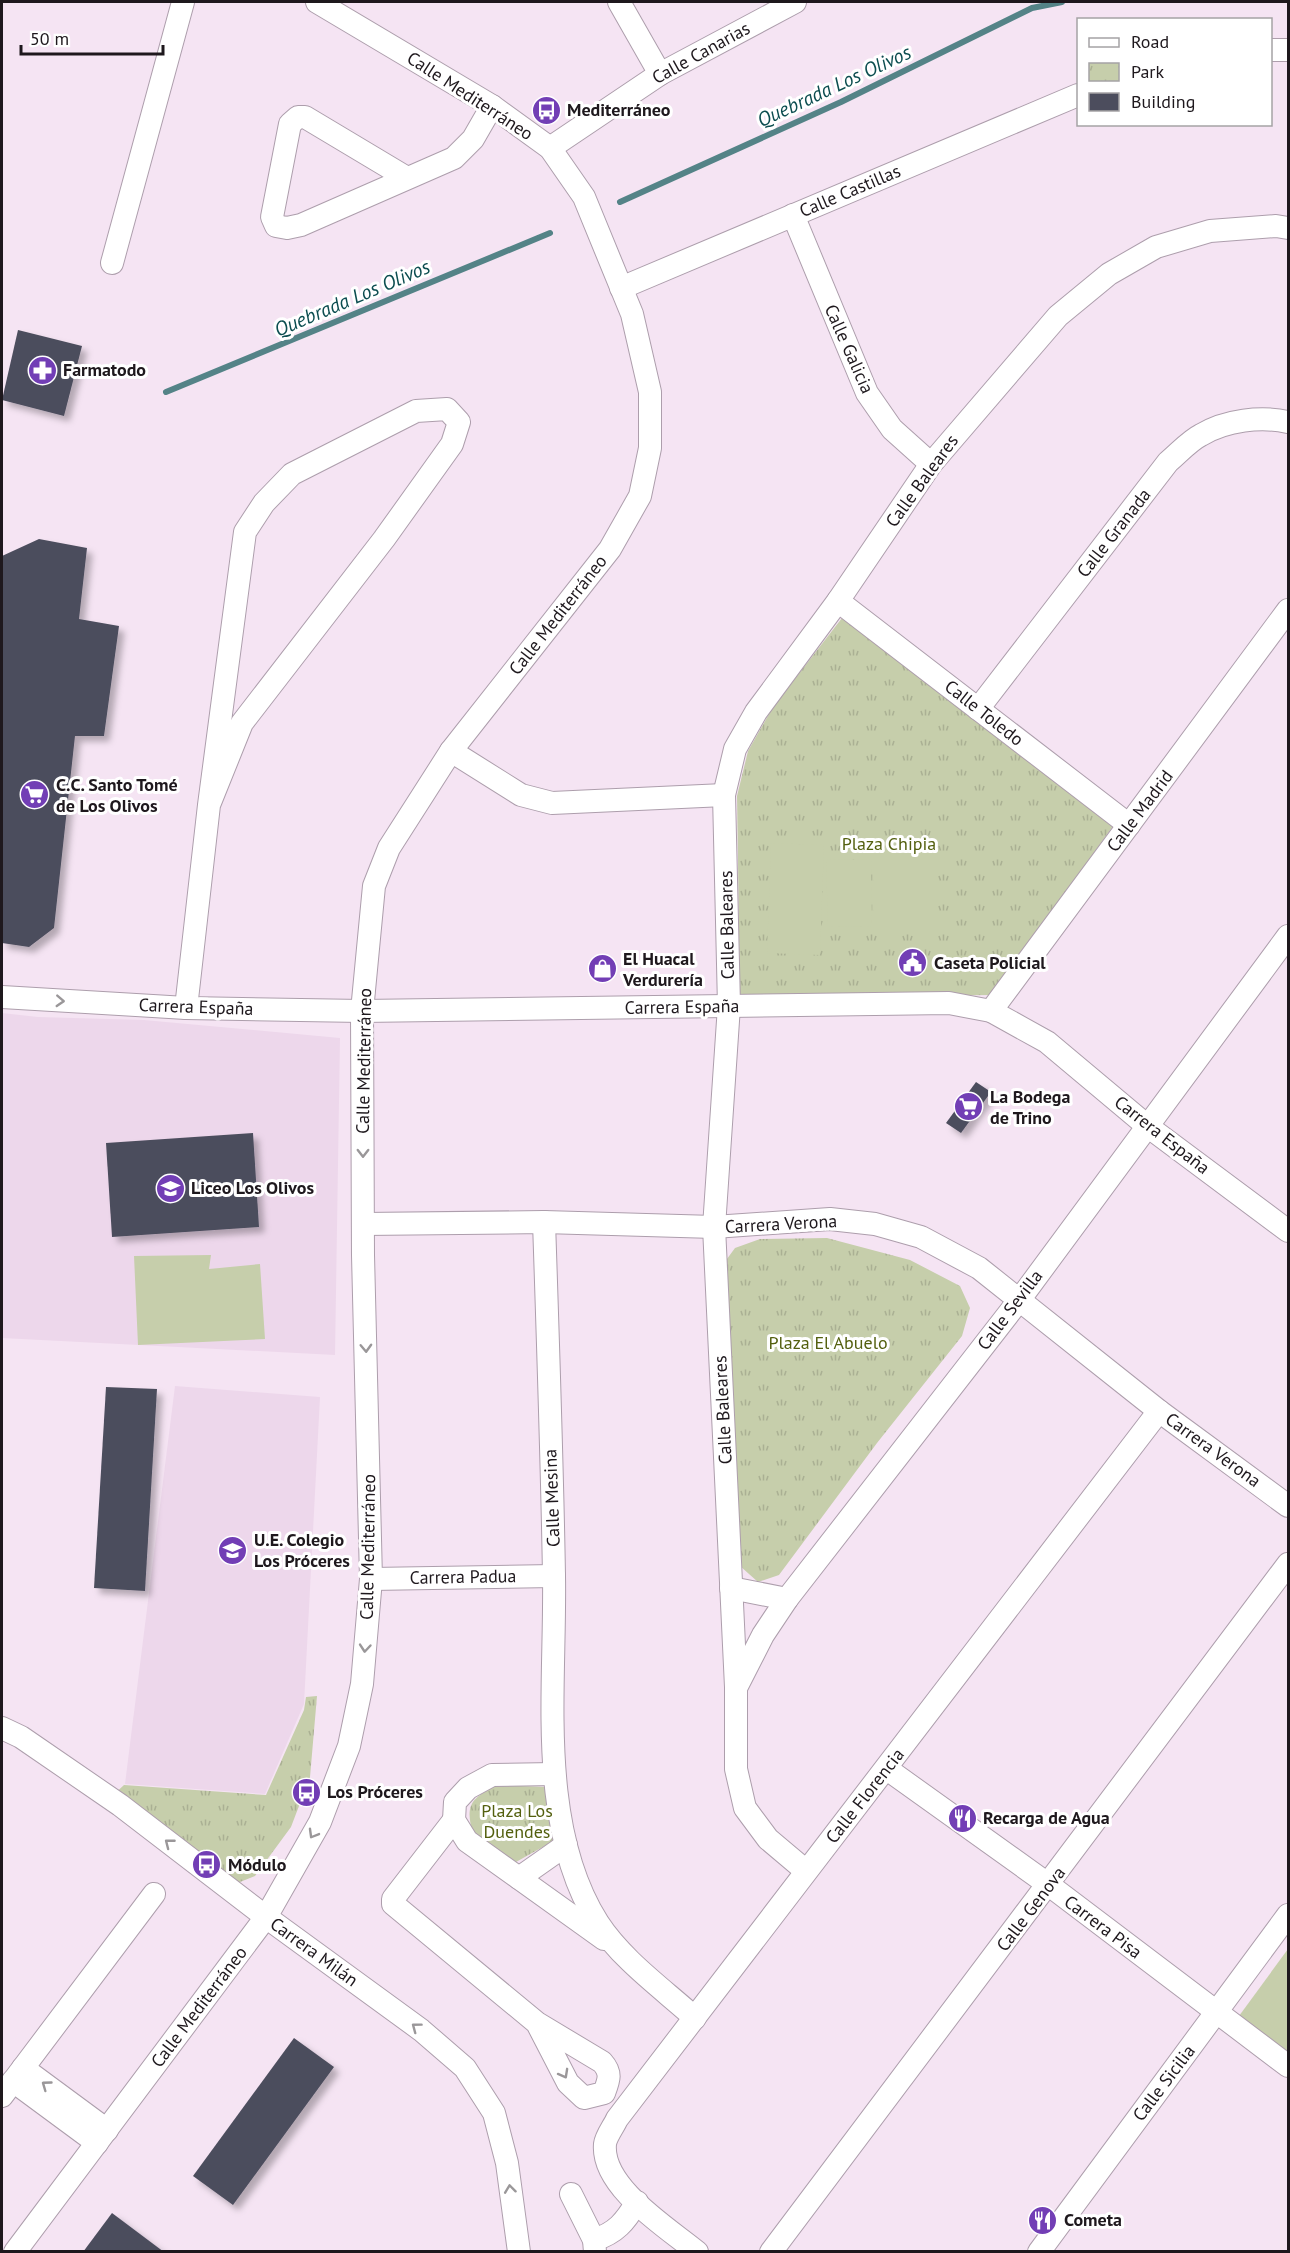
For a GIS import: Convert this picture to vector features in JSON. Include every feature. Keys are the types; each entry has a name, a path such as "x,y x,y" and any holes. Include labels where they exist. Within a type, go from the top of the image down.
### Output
{"street":[{"path":"112,263 183,2"},
{"name":"Calle Mediterráneo","path":"15,2252 266,1917 320,1822 349,1746 362,1684 371,1579 363,1224 362,1011 374,886 389,849 451,751 610,549 640,496 650,448 651,392 632,314 584,197 550,148 492,106 317,2"},
{"path":"619,2 660,74"},
{"name":"Calle Canarias","path":"550,148 660,74 795,2"},
{"path":"1272,50 1288,50"},
{"name":"Calle Castillas","path":"621,288 1077,95"},
{"path":"407,178 305,117 298,117 290,124 272,217 276,226 287,228 301,225 454,158 473,139 492,106"},
{"name":"Calle Galicia","path":"793,215 826,300 867,393 892,429 931,464"},
{"name":"Calle Baleares","path":"806,1871 768,1839 745,1808 736,1769 736,1687 714,1227 729,1006 724,795 735,749 756,712 838,601 931,464 1058,316 1109,274 1156,247 1210,231 1275,226 1288,228"},
{"path":"186,1008 209,805 245,532 264,503 292,474 416,411 447,409 459,422 452,444 384,539 242,723 209,805"},
{"name":"Calle Granada","path":"978,709 1168,462 1201,435 1232,423 1270,418 1288,422"},
{"name":"Calle Toledo","path":"838,601 1129,825"},
{"name":"Calle Madrid","path":"991,1011 1287,616"},
{"path":"451,751 521,795 552,803 724,795"},
{"name":"Calle Sevilla","path":"736,1687 763,1635 787,1599 1020,1299 1146,1125 1288,936"},
{"name":"Carrera España","path":"2,997 186,1008 362,1011 949,1003 991,1011 1047,1042 1146,1125 1288,1231"},
{"name":"Carrera Verona","path":"363,1224 544,1221 714,1227 830,1219 875,1224 921,1237 979,1268 1159,1411 1288,1506"},
{"name":"Calle Mesina","path":"544,1221 554,1576 554,1774 566,1845 581,1886 598,1923 624,1953"},
{"name":"Calle Florencia","path":"629,2196 608,2165 605,2143 617,2119 1159,1411"},
{"name":"Calle Genova","path":"771,2252 1288,1564"},
{"name":"Carrera Padua","path":"371,1579 554,1576"},
{"path":"731,1588 787,1599"},
{"name":"Carrera Milán","path":"2,1728 21,1737 120,1805 266,1917 421,2030 465,2068 494,2113 507,2163 518,2250"},
{"name":"Carrera Pisa","path":"887,1769 1049,1885 1288,2066"},
{"path":"537,2023 393,1904 393,1899 454,1820 455,1802 468,1788 492,1775 554,1774"},
{"name":"Calle Mesina","path":"454,1820 467,1841 624,1953 696,2018"},
{"path":"519,1878 566,1845"},
{"path":"102,2136 12,2082 154,1894"},
{"name":"Calle Sicilia","path":"1039,2252 1288,1915"},
{"path":"571,2194 595,2246 624,2223 629,2196 697,2252"}],"shaded area":[{"name":"Liceo Los Olivos","path":"2,1013 38,1017 144,1020 340,1038 335,1355 2,1338"},
{"name":"U.E. Colegio Los Próceres","path":"175,1386 320,1397 304,1704 265,1794 125,1784"}],"green space":[{"name":"Plaza Chipia","path":"842,618 1113,826 993,995 740,998 737,796 748,751 773,707"},
{"path":"771,843 824,845 820,955 767,953"},
{"path":"871,859 872,926 828,927 826,860"},
{"path":"874,859 936,859 936,927 874,927"},
{"name":"Plaza El Abuelo","path":"827,1238 910,1260 960,1286 970,1308 962,1336 877,1443 779,1575 758,1582 740,1566 724,1263 735,1248 760,1239"},
{"path":"211,1255 209,1269 260,1264 265,1339 138,1345 134,1256"},
{"path":"317,1696 310,1777 291,1827 255,1876 235,1884 111,1797 124,1785 266,1795 304,1710 306,1697"},
{"name":"Plaza Los Duendes","path":"497,1785 549,1787 557,1839 516,1862 473,1834 470,1816 472,1804 481,1794"},
{"path":"1288,1949 1288,2052 1239,2016"}],"building":[{"name":"Farmatodo","path":"18,330 82,346 64,416 2,400"},
{"name":"C.C. Santo Tomé de Los Olivos","path":"39,539 87,548 79,619 119,626 104,736 75,736 54,928 29,947 2,943 2,556"},
{"name":"La Bodega de Trino","path":"976,1082 991,1092 961,1133 946,1123"},
{"path":"253,1133 259,1227 112,1237 106,1143"},
{"path":"106,1387 157,1389 145,1591 94,1588"},
{"path":"294,2038 334,2067 233,2205 193,2176"},
{"path":"112,2213 164,2252 83,2252"}],"waterway":[{"name":"Quebrada Los Olivos","path":"620,202 841,102 1032,8 1062,2"},
{"name":"Quebrada Los Olivos","path":"166,392 550,233"}],"place":[{"name":"Mediterráneo","path":"546,110"},
{"name":"Farmatodo","path":"42,370"},
{"name":"C.C. Santo Tomé de Los Olivos","path":"35,795"},
{"name":"Caseta Policial","path":"913,963"},
{"name":"El Huacal Verdurería","path":"602,969"},
{"name":"La Bodega de Trino","path":"969,1107"},
{"name":"Liceo Los Olivos","path":"170,1188"},
{"name":"U.E. Colegio Los Próceres","path":"233,1550"},
{"name":"Los Próceres","path":"306,1792"},
{"name":"Recarga de Agua","path":"962,1818"},
{"name":"Módulo","path":"207,1865"},
{"name":"Cometa","path":"1043,2220"}]}
